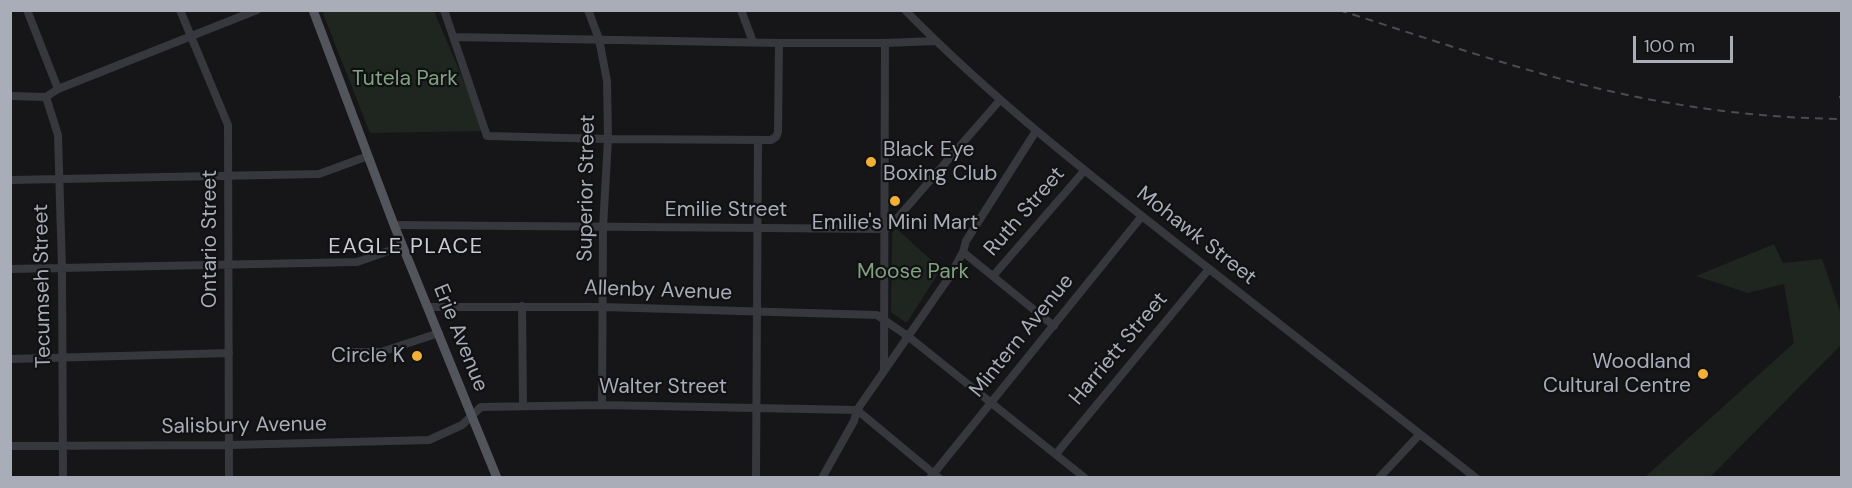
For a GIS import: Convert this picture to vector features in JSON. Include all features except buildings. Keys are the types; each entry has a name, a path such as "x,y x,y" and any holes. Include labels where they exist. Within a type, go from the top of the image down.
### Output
{"main road":[{"name":"Erie Avenue","path":"313,10 394,225 497,477"}],"street":[{"path":"27,10 58,89"},
{"name":"Ontario Street","path":"180,10 228,125 229,477"},
{"path":"10,96 45,97 58,89 257,10"},
{"path":"444,10 488,136 608,140 758,141 774,139 778,132 779,43"},
{"name":"Superior Street","path":"588,10 599,39 607,81 608,140 603,228 602,405"},
{"path":"741,10 753,42"},
{"name":"Mohawk Street","path":"905,10 935,41 1000,100 1084,171 1476,477"},
{"path":"454,37 779,43 935,41"},
{"path":"884,371 885,43"},
{"name":"Tecumseh Street","path":"45,97 58,135 62,268 61,446 63,477"},
{"path":"886,229 1000,100"},
{"path":"822,477 854,422 857,410 950,276 963,252 966,241 1036,131"},
{"path":"756,477 758,141"},
{"path":"10,180 319,174 368,156"},
{"name":"Ruth Street","path":"993,276 1084,171"},
{"name":"Mintern Avenue","path":"934,476 1142,216"},
{"name":"Emilie Street","path":"394,225 886,229"},
{"path":"10,269 357,262 403,246"},
{"path":"963,252 1054,326"},
{"name":"Harriett Street","path":"1056,453 1209,269"},
{"path":"522,306 523,405"},
{"name":"Allenby Avenue","path":"429,307 603,307 877,315 885,320"},
{"path":"885,320 1085,477"},
{"path":"353,352 381,352 439,333"},
{"path":"10,358 229,353"},
{"name":"Walter Street","path":"471,414 481,406 523,405 756,406 857,410"},
{"path":"857,410 934,476"},
{"name":"Salisbury Avenue","path":"10,446 230,445 429,440 462,425 471,414"},
{"path":"1379,477 1420,434"}],"green space":[{"name":"Tutela Park","path":"322,11 434,11 485,131 370,133"},
{"name":"Moose Park","path":"896,228 941,269 908,321 905,322 891,312 892,233"},
{"path":"1774,244 1783,263 1822,259 1841,314 1841,345 1710,477 1645,477 1794,343 1784,284 1748,293 1696,276"}],"railway":[{"path":"1339,10 1522,68 1648,99 1712,110 1842,119"}],"place":[{"name":"Black Eye Boxing Club","path":"871,162"},
{"name":"Emilie's Mini Mart","path":"895,201"},
{"name":"Circle K","path":"417,356"},
{"name":"Woodland Cultural Centre","path":"1703,374"}],"district":[{"name":"EAGLE PLACE","path":"406,247"}]}
